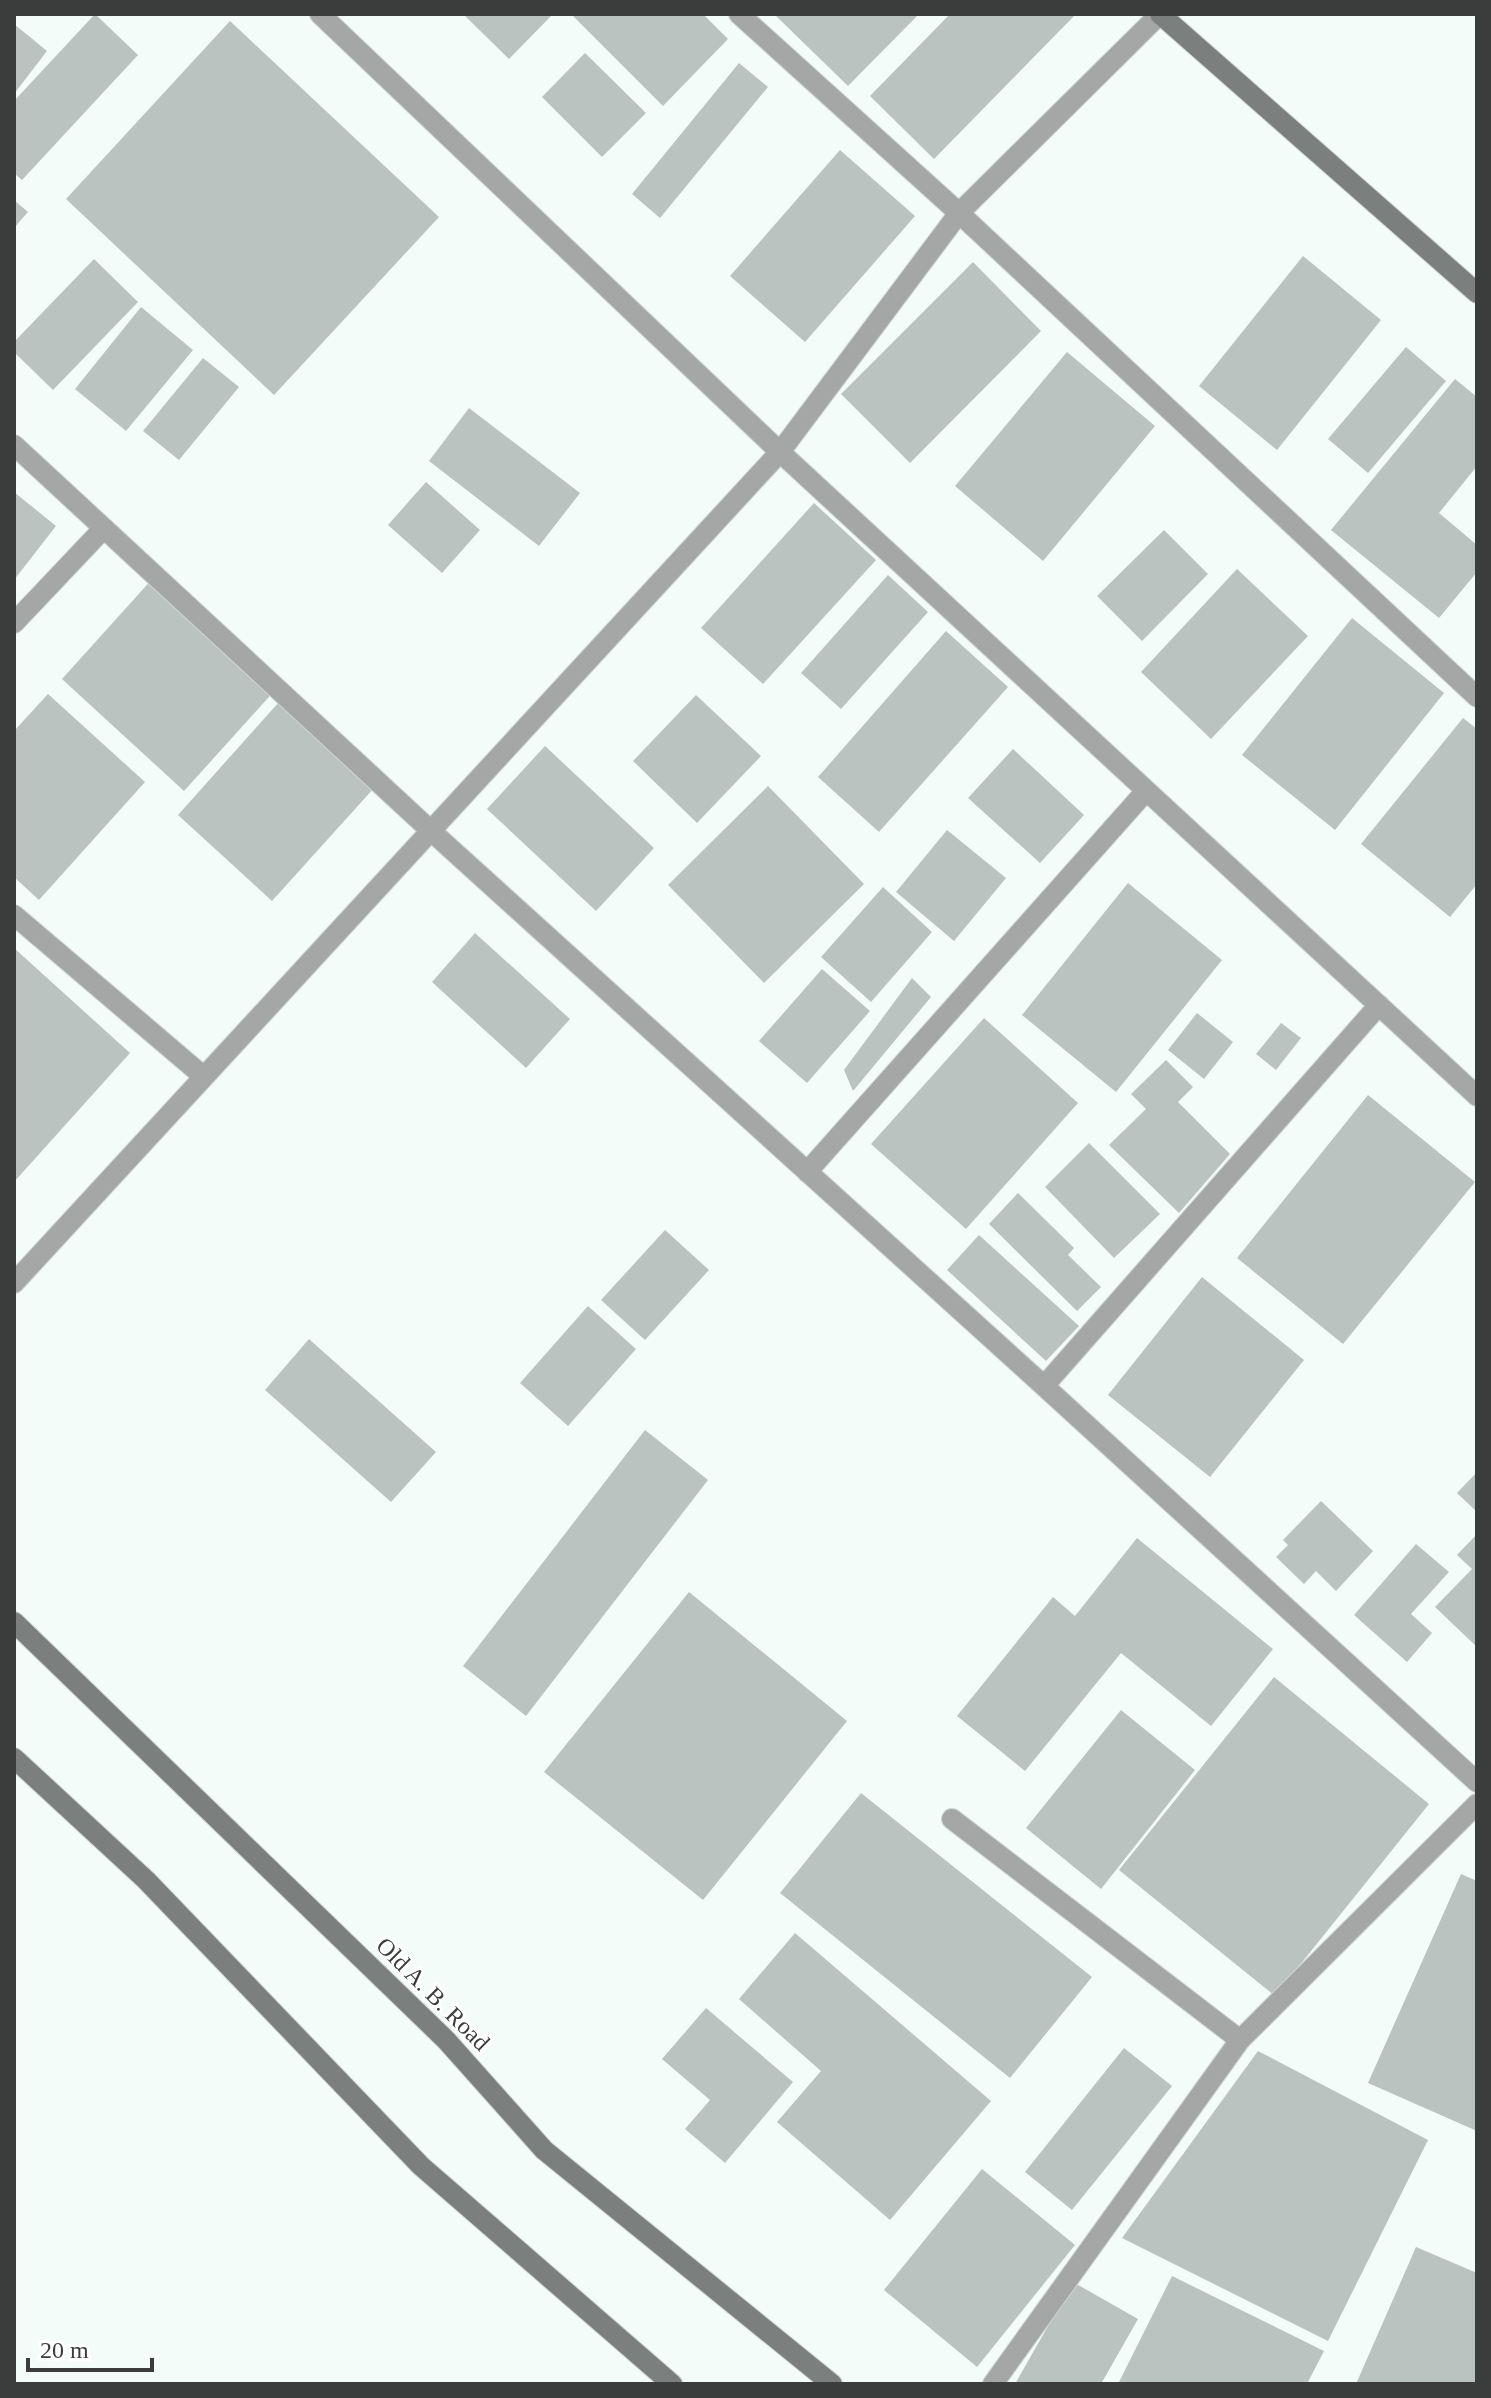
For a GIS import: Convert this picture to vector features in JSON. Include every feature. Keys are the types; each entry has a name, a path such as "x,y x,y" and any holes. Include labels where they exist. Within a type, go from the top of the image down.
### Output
{"main road":[{"path":"1160,14 1477,293"},
{"name":"Old A. B. Road","path":"14,1622 446,2040 544,2150 832,2384"},
{"path":"14,1758 146,1880 421,2166 672,2384"}],"street":[{"path":"320,14 780,452 1477,1096"},
{"path":"739,14 959,213 1477,697"},
{"path":"14,1283 780,452 959,213 1160,14"},
{"path":"14,445 430,830 1477,1782"},
{"path":"14,623 104,528"},
{"path":"807,1172 1146,791"},
{"path":"14,915 203,1076"},
{"path":"1044,1386 1379,1005"},
{"path":"993,2384 1240,2040 1477,1804"},
{"path":"952,1819 1240,2040"}],"building":[{"path":"95,14 138,55 22,180 14,173 14,101"},
{"path":"463,14 553,14 509,59"},
{"path":"571,14 703,14 728,39 663,106"},
{"path":"774,14 919,14 848,86"},
{"path":"950,14 1076,14 934,159 870,96"},
{"path":"230,21 439,217 274,395 66,199"},
{"path":"14,24 47,51 14,94"},
{"path":"585,53 646,113 602,157 542,97"},
{"path":"739,63 768,87 660,218 632,194"},
{"path":"840,150 915,216 805,342 730,276"},
{"path":"14,200 28,212 14,228"},
{"path":"1303,256 1381,320 1277,450 1199,386"},
{"path":"94,259 138,302 53,390 14,352 14,342"},
{"path":"973,262 1041,331 910,463 841,394"},
{"path":"141,307 193,350 126,431 75,389"},
{"path":"1406,347 1446,381 1368,473 1328,439"},
{"path":"1067,352 1155,426 1043,561 955,486"},
{"path":"203,358 239,387 179,460 143,431"},
{"path":"1455,379 1477,397 1477,466 1439,513 1477,545 1477,572 1439,618 1331,530"},
{"path":"469,408 580,493 539,546 429,461"},
{"path":"426,482 480,530 442,573 388,525"},
{"path":"14,492 56,526 14,580"},
{"path":"814,503 876,560 763,684 701,628"},
{"path":"1164,530 1208,574 1142,641 1097,596"},
{"path":"1237,569 1308,636 1211,739 1141,672"},
{"path":"888,575 928,612 841,709 801,673"},
{"path":"154,577 277,688 184,791 62,679"},
{"path":"1352,618 1444,693 1335,830 1242,755"},
{"path":"946,631 1008,687 879,832 818,777"},
{"path":"48,694 145,782 39,900 14,877 14,731"},
{"path":"696,695 761,756 697,823 633,761"},
{"path":"279,702 374,788 272,901 178,815"},
{"path":"1463,718 1477,729 1477,884 1450,917 1361,844"},
{"path":"545,746 654,848 596,911 487,809"},
{"path":"1013,749 1084,815 1040,863 968,798"},
{"path":"768,786 864,884 764,983 668,885"},
{"path":"947,830 1006,878 954,941 896,892"},
{"path":"1128,883 1222,960 1116,1092 1022,1015"},
{"path":"883,887 932,932 871,1002 821,957"},
{"path":"475,933 570,1019 526,1068 432,982"},
{"path":"14,948 130,1053 14,1182"},
{"path":"822,969 870,1011 807,1083 759,1041"},
{"path":"912,978 931,997 853,1091 844,1070"},
{"path":"1197,1013 1233,1042 1204,1079 1168,1050"},
{"path":"984,1018 1078,1103 966,1229 871,1144"},
{"path":"1281,1023 1301,1038 1276,1070 1256,1054"},
{"path":"1166,1060 1193,1087 1178,1102 1230,1154 1179,1213 1109,1145 1146,1109 1131,1094"},
{"path":"1368,1095 1475,1182 1343,1344 1237,1258"},
{"path":"1089,1143 1160,1214 1114,1258 1045,1187"},
{"path":"1018,1193 1074,1248 1068,1255 1101,1287 1077,1311 989,1224"},
{"path":"665,1230 709,1270 645,1340 601,1300"},
{"path":"979,1235 1079,1326 1046,1361 947,1270"},
{"path":"1202,1277 1304,1360 1210,1477 1108,1395"},
{"path":"588,1306 636,1349 568,1426 520,1383"},
{"path":"309,1339 436,1452 391,1502 265,1390"},
{"path":"645,1430 708,1480 526,1716 463,1666"},
{"path":"1477,1472 1477,1512 1457,1493"},
{"path":"1321,1501 1373,1551 1336,1591 1316,1571 1304,1584 1276,1557 1288,1545 1283,1540"},
{"path":"1477,1534 1477,1647 1435,1607 1472,1569 1457,1555"},
{"path":"1137,1538 1273,1649 1211,1726 1121,1653 1025,1771 957,1716 1053,1597 1075,1616"},
{"path":"1416,1544 1449,1572 1411,1614 1432,1633 1407,1662 1354,1615"},
{"path":"689,1592 847,1721 703,1900 544,1772"},
{"path":"1274,1677 1429,1804 1275,1996 1119,1870"},
{"path":"1121,1710 1195,1770 1101,1889 1026,1828"},
{"path":"861,1793 1092,1977 1010,2078 780,1893"},
{"path":"1461,1874 1477,1881 1477,2131 1368,2083"},
{"path":"795,1933 991,2101 890,2220 777,2122 821,2071 739,1999"},
{"path":"706,2008 793,2082 725,2163 685,2129 710,2100 662,2059"},
{"path":"1124,2048 1172,2086 1072,2210 1025,2172"},
{"path":"1258,2051 1428,2140 1328,2341 1122,2238"},
{"path":"982,2169 1075,2245 977,2367 884,2290"},
{"path":"1416,2247 1477,2273 1477,2384 1356,2384"},
{"path":"1172,2276 1324,2351 1307,2384 1118,2384"},
{"path":"1073,2282 1138,2319 1101,2384 1015,2384"}]}
